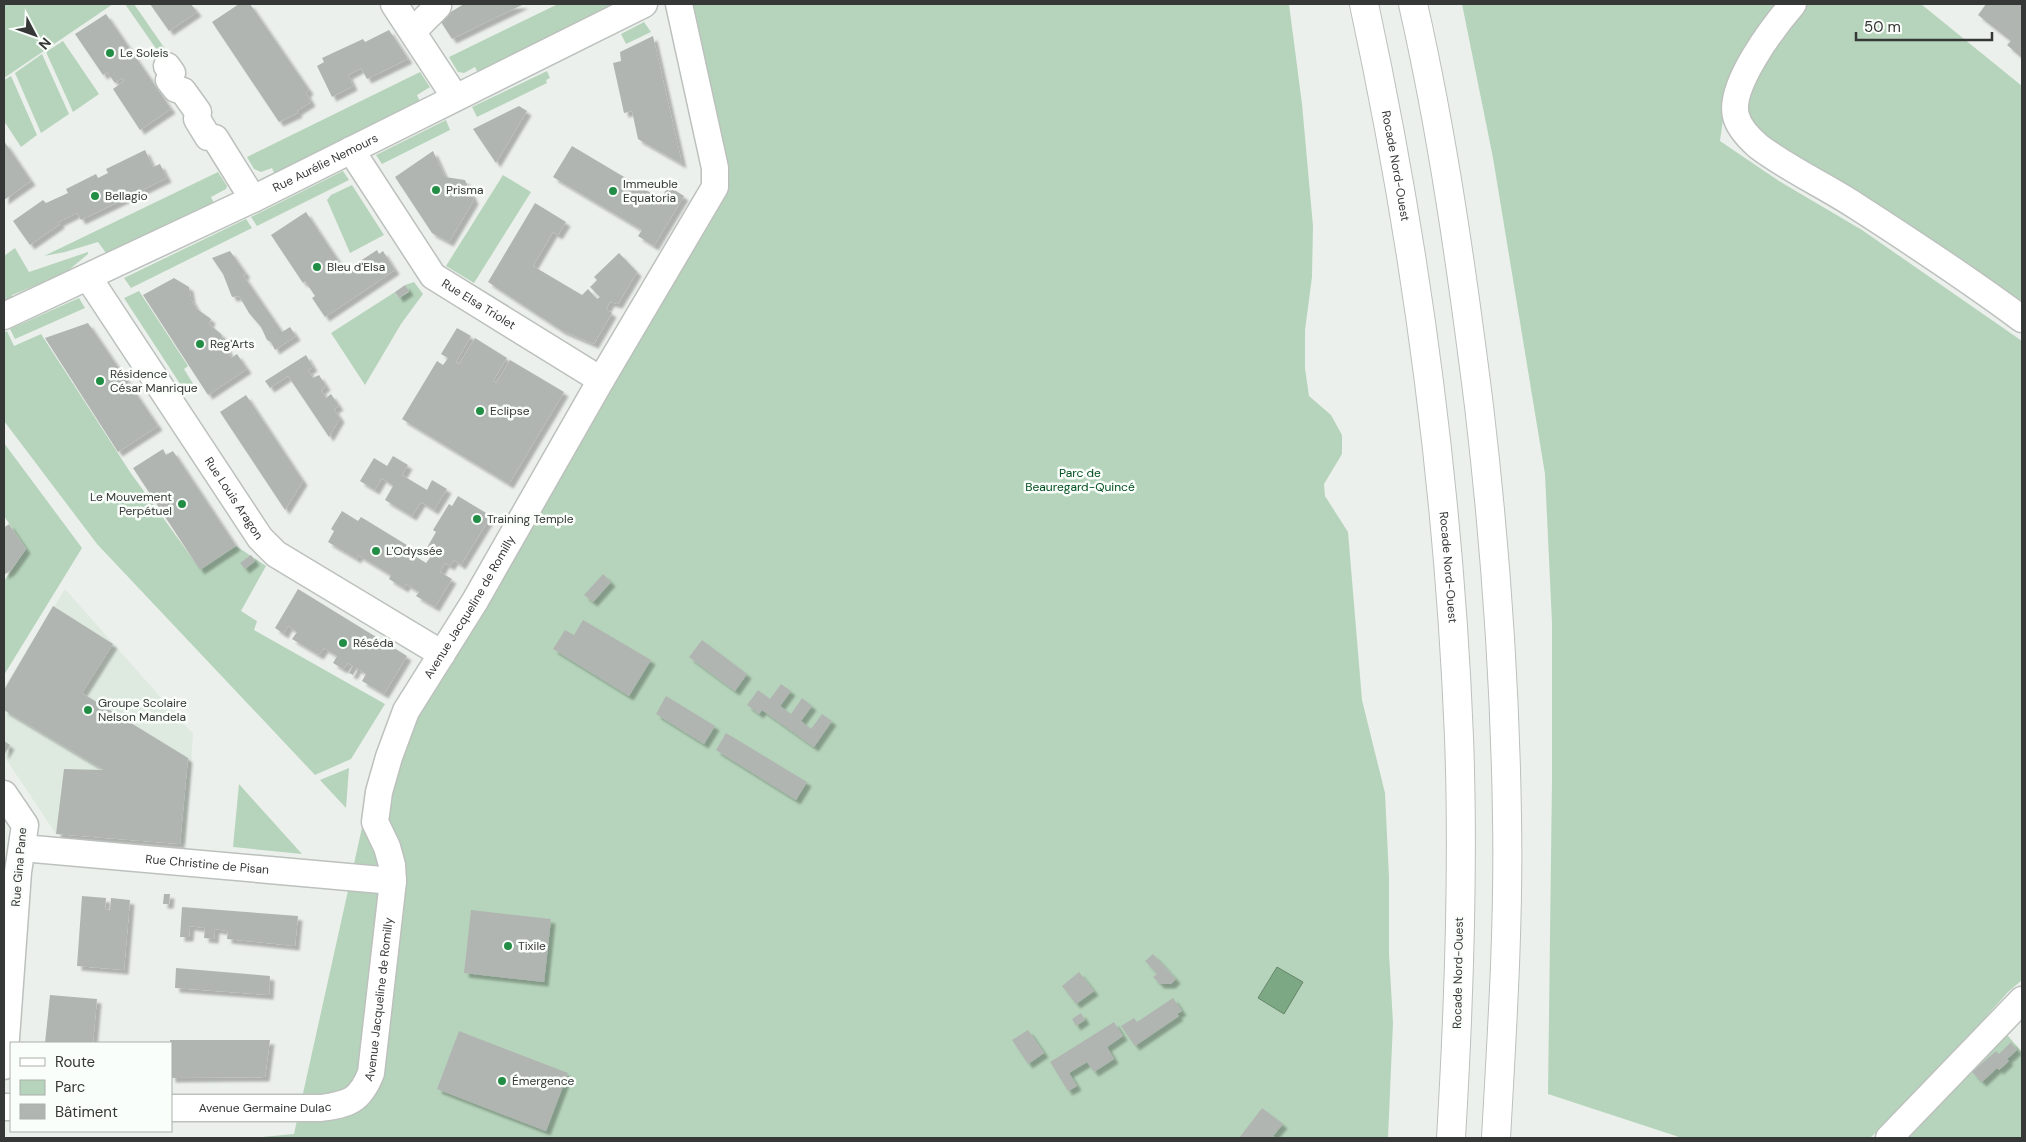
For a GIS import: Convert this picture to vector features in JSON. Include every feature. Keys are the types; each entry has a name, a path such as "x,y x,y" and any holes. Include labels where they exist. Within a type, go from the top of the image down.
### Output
{"highway":[{"name":"Rocade Nord-Ouest","path":"1364,4 1396,160 1409,239 1433,410 1452,621 1459,738 1460,834 1458,1002 1451,1138"},
{"path":"1413,4 1434,111 1469,322 1489,487 1502,661 1507,828 1505,965 1496,1138"}],"street":[{"path":"394,4 455,97"},
{"path":"413,31 438,6 437,4"},
{"name":"Rue Aurélie Nemours","path":"4,316 253,199 644,4"},
{"name":"Avenue Jacqueline de Romilly","path":"355,1098 365,1088 371,1073 393,881 392,866 387,847 375,822 378,792 406,711 523,518 601,380 715,187 715,168 679,4"},
{"path":"1793,4 1765,39 1739,88 1734,109 1741,128 1748,137 1769,154 1855,205 1979,288 2022,320"},
{"path":"167,66 172,73 170,80 176,89 183,91 198,112 197,119 208,136 215,138 253,199"},
{"name":"Rue Elsa Triolet","path":"351,150 433,276 601,380"},
{"name":"Rue Louis Aragon","path":"88,277 260,538 276,554 442,654"},
{"name":"Rue Gina Pane","path":"4,794 25,824 4,1066"},
{"name":"Rue Christine de Pisan","path":"22,848 393,881"},
{"path":"1889,1138 2022,1000"},
{"name":"Avenue Germaine Dulac","path":"172,1108 321,1108 341,1105 355,1098"}],"shaded area":[{"name":"Groupe Scolaire Nelson Mandela","path":"65,589 193,734 186,844 56,834 4,756 4,687"},
{"path":"1277,967 1303,982 1284,1014 1258,998"}],"green space":[{"path":"4,4 113,4 4,78"},
{"path":"125,4 134,4 172,59 166,63"},
{"path":"558,4 627,4 479,76 475,67 464,73 458,72 449,57"},
{"name":"Parc de Beauregard-Quincé","path":"679,4 1289,4 1302,104 1313,226 1312,277 1305,330 1305,368 1309,396 1331,415 1342,435 1342,454 1324,484 1325,496 1348,532 1362,700 1385,793 1389,877 1389,953 1393,1023 1388,1138 250,1138 294,1134 367,805 712,192"},
{"path":"1462,4 1783,4 1727,90 1720,141 1779,181 1862,230 2022,341 2022,980 2008,992 1917,1094 1870,1138 1682,1138 1548,1094 1552,623 1545,474 1493,158"},
{"path":"1801,4 1921,4 2022,86 2022,303 1865,196 1767,139 1755,129 1747,112 1747,94"},
{"path":"644,22 651,32 626,44 621,34"},
{"path":"63,41 99,94 73,112 46,52"},
{"path":"42,54 69,114 41,133 15,73"},
{"path":"547,71 550,78 546,80 547,83 477,117 472,107"},
{"path":"420,72 430,87 417,95 422,106 276,177 272,168 261,172 254,169 247,157"},
{"path":"11,76 37,135 21,147 4,121 4,80"},
{"path":"446,120 450,130 382,164 376,155"},
{"path":"343,171 349,180 257,226 251,217"},
{"path":"218,172 227,186 226,189 211,197 214,203 106,253 98,242 44,256"},
{"path":"503,175 531,192 474,283 446,266"},
{"path":"352,185 384,235 350,253 327,200 331,195"},
{"path":"246,219 252,228 131,288 124,278"},
{"path":"15,248 29,272 88,252 88,254 64,274 12,295 13,299 4,304 4,256"},
{"path":"414,282 423,294 401,324 365,385 331,333 395,292 399,298 409,292 405,285"},
{"path":"139,291 188,366 184,369 195,387 186,393 124,298"},
{"path":"79,298 85,308 15,339 10,329"},
{"path":"7,331 14,346 41,334 130,472 200,569 236,546 266,566 241,611 257,621 254,630 385,704 351,759 315,775 97,544 4,421 4,333"},
{"path":"4,443 82,548 4,675 4,581 26,549 4,516"},
{"path":"349,768 346,808 320,780"},
{"path":"239,784 302,854 233,847"},
{"path":"2002,1029 2022,1052 2022,1138 1898,1138"}],"building":[{"path":"150,4 191,4 197,12 169,31"},
{"path":"239,4 250,4 309,90 306,93 311,102 297,111 298,113 279,122 212,22"},
{"path":"464,4 524,4 452,39 439,19"},
{"path":"1986,4 2022,4 2022,58 2007,45 2011,41 1978,15"},
{"name":"Le Soleis","path":"106,14 171,109 140,130 113,89 124,81 122,78 115,83 107,72 103,75 75,34"},
{"path":"389,30 408,59 367,79 361,68 348,75 353,86 332,97 317,66 324,62 322,58 363,39 365,42"},
{"name":"Immeuble Equatoria","path":"653,36 682,164 638,139 632,111 624,113 613,63 621,61 620,52"},
{"path":"519,106 527,111 496,163 473,129"},
{"path":"4,141 31,181 4,200"},
{"name":"Immeuble Equatoria","path":"572,146 661,199 668,186 684,196 654,246 638,236 642,230 553,177"},
{"name":"Bellagio","path":"145,150 153,167 160,164 167,178 81,220 77,213 59,222 60,224 30,245 13,221 43,200 46,203 68,193 66,189 96,174 98,178 108,173 106,169"},
{"name":"Prisma","path":"433,151 445,177 465,180 474,200 449,242 432,233 395,177"},
{"path":"535,203 566,222 558,235 553,232 533,266 582,295 588,289 597,299 600,297 590,287 597,280 594,277 619,253 637,272 618,304 610,302 606,309 612,313 594,344 561,330 488,282"},
{"name":"Bleu d'Elsa","path":"306,212 345,271 377,250 379,254 383,251 395,270 325,317 312,298 315,296 305,281 303,283 271,235"},
{"path":"230,251 246,274 243,275 282,332 290,327 296,336 275,350 239,296 232,297 223,274 212,258"},
{"name":"Reg'Arts","path":"174,278 189,287 191,299 197,309 211,319 209,324 221,334 231,358 237,354 247,369 208,395 143,295"},
{"path":"405,285 409,291 399,298 395,292"},
{"name":"Résidence César Manrique","path":"88,323 158,426 118,452 45,338"},
{"name":"Eclipse","path":"457,328 471,336 456,362 459,364 475,338 507,358 493,381 496,383 510,360 564,392 509,484 402,419 437,361 443,365 448,358 441,354"},
{"path":"306,355 313,367 308,370 313,378 319,375 326,386 321,390 326,398 331,394 339,406 334,409 340,418 329,437 288,376 270,388 265,381"},
{"path":"246,395 303,481 285,510 220,412"},
{"name":"Le Mouvement Perpétuel","path":"163,449 166,455 173,451 236,546 200,570 133,468"},
{"path":"393,456 408,465 402,475 427,490 432,480 447,489 434,510 421,502 412,516 385,500 393,486 382,478 375,490 360,481 374,458 387,466"},
{"name":"L'Odyssée","path":"458,496 491,516 461,565 454,560 450,566 445,563 440,572 452,579 435,607 416,596 419,592 406,584 404,588 389,579 391,575 358,555 357,559 328,542 334,531 331,529 342,511 358,521 361,517 410,547 407,551 426,563 432,555 425,551 436,532 433,530 449,504 452,506"},
{"path":"9,524 26,549 11,570 4,575 4,525 5,527"},
{"path":"251,555 255,561 245,569 240,563"},
{"path":"603,574 611,582 593,602 584,595"},
{"name":"Réséda","path":"298,589 407,656 384,694 362,681 366,674 357,668 353,675 349,673 353,666 348,663 343,669 333,663 337,656 324,648 319,655 292,639 297,632 288,626 284,634 275,628"},
{"name":"Groupe Scolaire Nelson Mandela","path":"53,606 113,644 82,693 188,758 180,844 56,834 64,769 104,770 4,710 4,690"},
{"path":"583,620 651,660 629,696 553,649 565,630 574,635"},
{"path":"702,640 747,674 735,691 689,657"},
{"path":"781,684 791,691 780,706 791,714 802,698 812,706 801,721 811,729 822,714 832,721 814,747 762,710 759,714 747,705 758,690 770,699"},
{"path":"666,696 715,726 704,744 656,714"},
{"path":"726,733 807,782 796,800 716,750"},
{"path":"4,741 10,745 4,755"},
{"path":"164,894 170,894 169,904 163,904"},
{"path":"82,896 106,898 105,909 110,910 111,898 130,900 124,970 77,966"},
{"path":"182,907 298,916 295,946 227,939 228,931 215,929 214,939 204,938 205,928 190,926 189,937 180,937"},
{"name":"Tixile","path":"471,910 551,919 544,982 464,973"},
{"path":"1153,954 1176,979 1171,984 1160,984 1153,977 1157,974 1145,961"},
{"path":"176,968 270,976 269,995 175,988"},
{"path":"1079,972 1094,991 1076,1004 1062,986"},
{"path":"50,995 97,999 93,1042 45,1042"},
{"path":"1173,998 1182,1011 1177,1014 1179,1016 1135,1046 1121,1026 1134,1018 1137,1022"},
{"path":"1081,1013 1085,1020 1076,1026 1072,1019"},
{"path":"1114,1022 1123,1036 1107,1047 1114,1059 1094,1072 1087,1062 1069,1073 1077,1086 1068,1091 1050,1062"},
{"path":"1028,1030 1044,1053 1028,1064 1012,1040"},
{"name":"Émergence","path":"459,1031 568,1073 546,1131 437,1089"},
{"path":"170,1040 270,1040 265,1077 172,1078 172,1042"},
{"path":"2011,1042 2017,1050 2007,1059 2009,1061 1999,1070 1997,1068 1982,1082 1972,1072 1996,1051 1999,1054"},
{"path":"1262,1108 1283,1124 1273,1136 1277,1138 1239,1138"}],"place":[{"name":"Le Soleis","path":"110,53"},
{"name":"Prisma","path":"436,190"},
{"name":"Immeuble Equatoria","path":"613,191"},
{"name":"Bellagio","path":"95,196"},
{"name":"Bleu d'Elsa","path":"317,267"},
{"name":"Reg'Arts","path":"200,344"},
{"name":"Résidence César Manrique","path":"100,381"},
{"name":"Eclipse","path":"480,411"},
{"name":"Le Mouvement Perpétuel","path":"182,504"},
{"name":"Training Temple","path":"477,519"},
{"name":"L'Odyssée","path":"376,551"},
{"name":"Réséda","path":"343,643"},
{"name":"Groupe Scolaire Nelson Mandela","path":"88,710"},
{"name":"Tixile","path":"508,946"},
{"name":"Émergence","path":"502,1081"}]}
